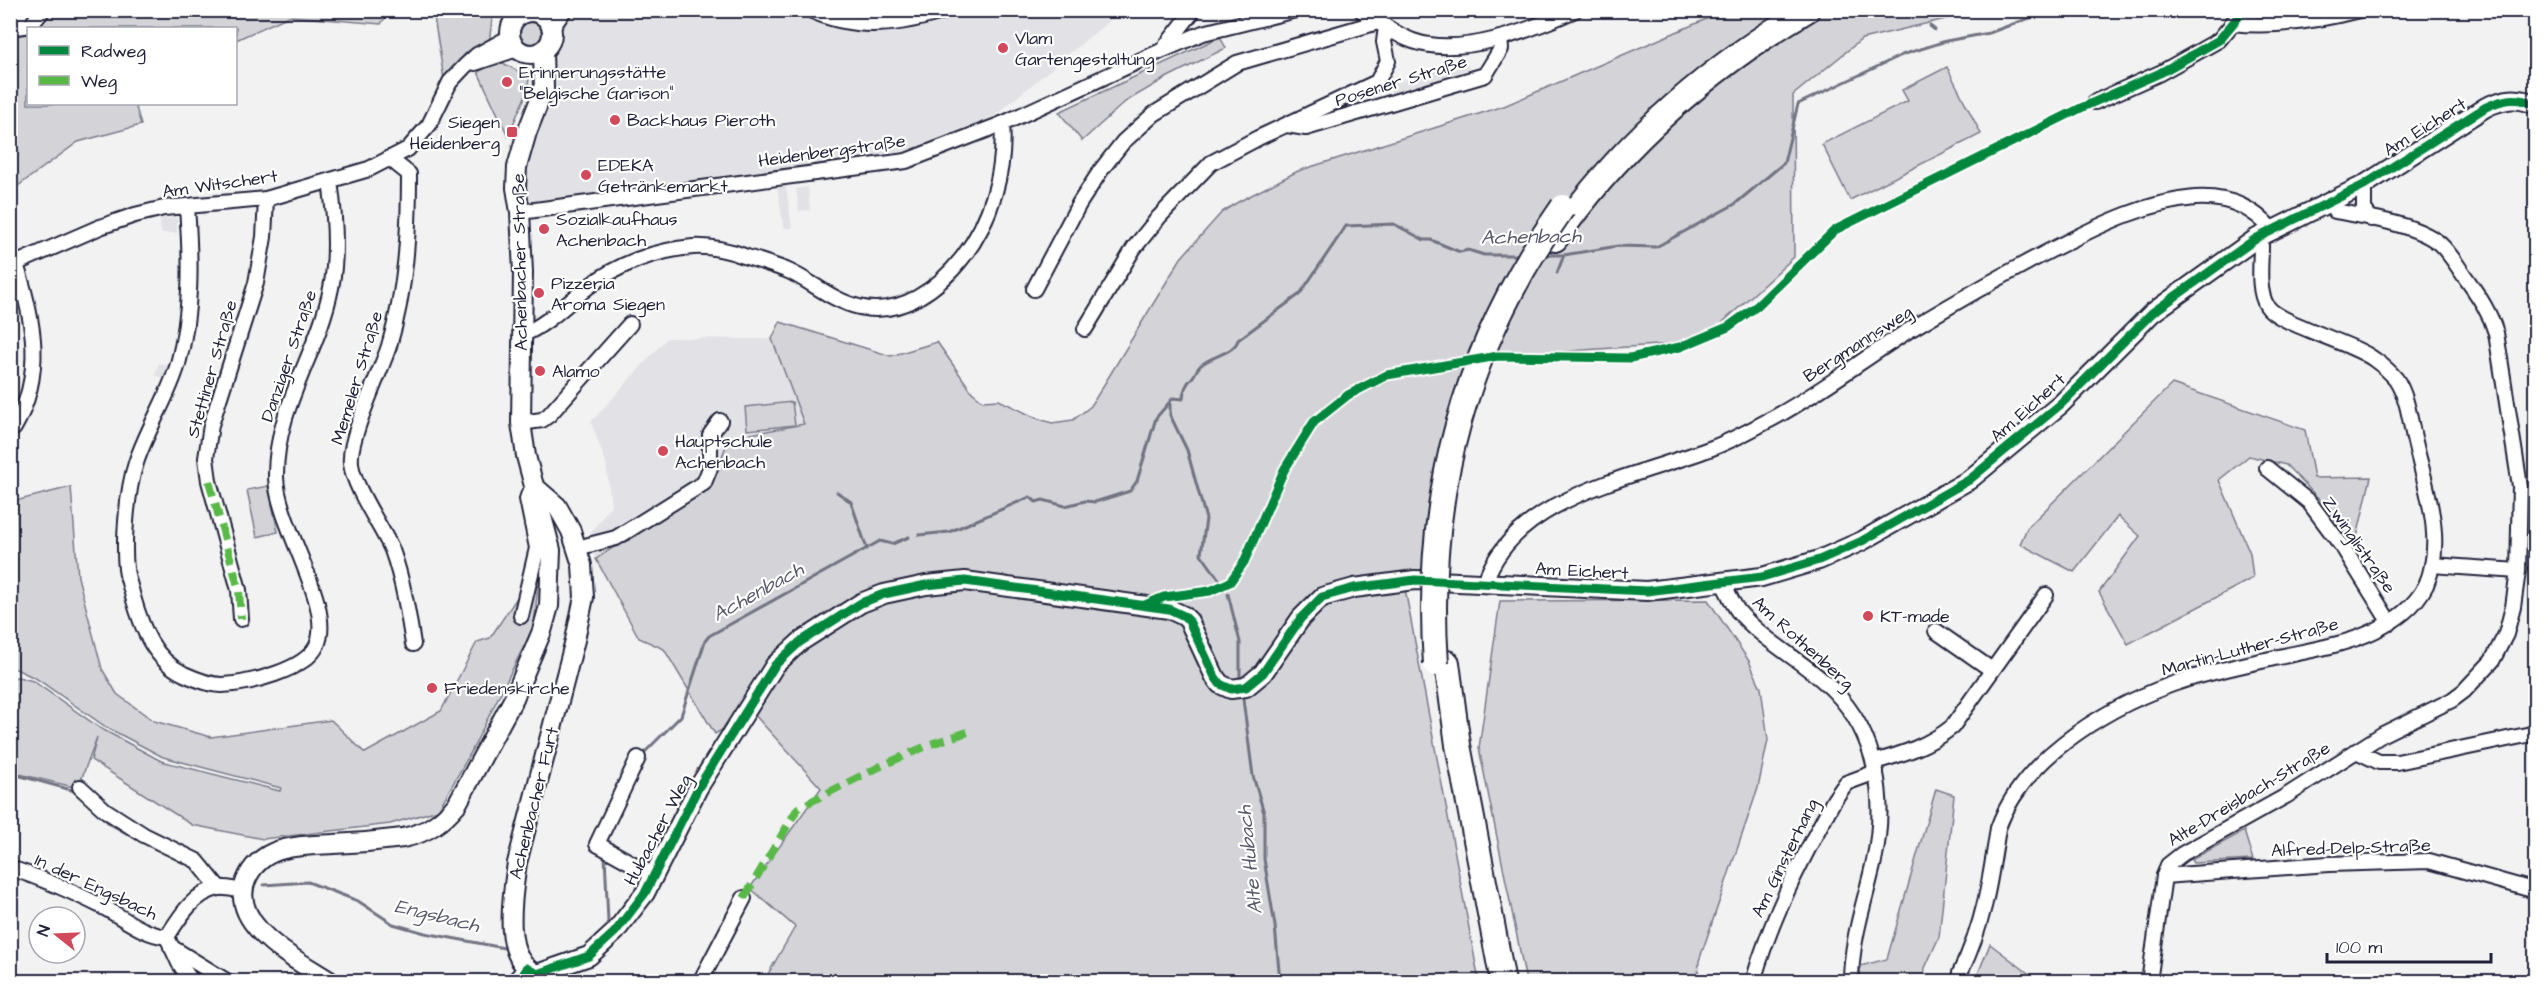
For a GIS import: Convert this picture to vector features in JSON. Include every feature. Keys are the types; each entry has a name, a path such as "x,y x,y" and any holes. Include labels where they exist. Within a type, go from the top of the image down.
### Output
{"highway":[{"path":"1494,981 1458,808 1441,663 1433,567 1446,471 1472,377 1511,289 1563,207 1609,152 1633,127 1714,58 1784,10"},
{"path":"1503,981 1441,663 1445,567 1457,473 1482,381 1521,294 1572,214 1641,135 1721,67 1807,10"}],"street":[{"path":"11,28 22,10"},
{"path":"11,28 31,25 43,10"},
{"path":"526,27 562,10"},
{"path":"810,10 844,21 892,25 948,10"},
{"name":"Heidenbergstraße","path":"1163,50 1194,10"},
{"name":"Heidenbergstraße","path":"520,212 906,161 1002,124 1203,33 1296,10"},
{"path":"1034,289 1079,204 1123,142 1154,114 1237,63 1373,17 1414,41 1446,46 1500,38 1575,10"},
{"path":"2095,102 2160,73 2219,40 2244,10"},
{"path":"2232,23 2251,25 2315,21 2359,10"},
{"name":"Posener Straße","path":"1085,329 1134,248 1159,217 1211,163 1377,82 1388,62 1384,42 1373,17"},
{"name":"Am Witschert","path":"13,265 108,224 164,208 266,199 369,169 408,149 429,125 450,82 477,55 526,27"},
{"name":"Achenbacher Straße","path":"243,891 254,867 275,852 291,847 411,837 435,826 457,804 514,698 542,631 549,606 551,550 526,456 521,423 523,272 520,212 516,188 517,167 537,105 526,27"},
{"name":"Posener Straße","path":"1287,125 1306,128 1485,75 1501,50 1500,38"},
{"name":"Am Eichert","path":"775,665 800,642 861,603 884,594 926,585 965,581 1145,605 1177,612 1190,621 1220,684 1232,689 1246,687 1263,673 1301,618 1323,597 1354,588 1414,580 1647,591 1762,577 1819,560 1862,541 1969,480 2048,415 2152,313 2264,234 2364,185 2499,102 2519,99 2535,105"},
{"path":"522,334 544,324 612,270 664,252 697,247 736,253 787,270 859,307 884,309 901,306 921,296 939,282 974,243 984,224 1000,169 1004,146 1002,124"},
{"name":"Memeler Straße","path":"389,158 409,174 409,238 400,299 391,336 354,441 351,466 391,549 405,592 413,644"},
{"name":"Danziger Straße","path":"187,207 191,262 187,313 177,365 136,463 128,502 126,570 140,619 154,650 173,668 200,681 220,685 258,678 293,667 311,655 321,633 316,598 287,527 277,489 278,449 288,405 322,319 332,287 334,214 330,182"},
{"path":"2364,185 2364,208 2371,219"},
{"name":"Bergmannsweg","path":"1485,582 1491,564 1509,540 1540,514 1631,476 1715,447 1758,426 1814,394 1910,330 2009,272 2088,232 2134,212 2164,203 2197,198 2222,200 2246,206 2260,216 2264,234"},
{"name":"Stettiner Straße","path":"241,619 239,590 209,481 206,458 210,425 256,283 264,237 266,199"},
{"path":"2331,201 2336,211 2426,236 2440,245 2485,304 2496,333 2520,486 2518,571 2513,608 2506,634 2492,661 2464,691 2452,700 2383,734 2356,751"},
{"name":"Martin-Luther-Straße","path":"1960,973 1974,943 1986,905 1998,828 2002,817 2032,773 2058,748 2079,731 2106,716 2144,697 2187,680 2358,637 2390,623 2416,599 2427,583 2432,565 2433,534 2430,502 2407,405 2396,380 2375,360 2345,342 2289,321 2268,308 2263,297 2261,246 2264,234"},
{"path":"13,265 28,301 33,341 32,384 26,408 14,428"},
{"path":"521,423 542,420 549,415 630,324"},
{"path":"577,548 616,538 704,483 710,468 710,435 720,421"},
{"name":"Zwinglistraße","path":"2266,468 2308,502 2344,549 2390,623"},
{"name":"Achenbacher Straße","path":"521,616 527,600 537,548 527,499 535,487"},
{"name":"Achenbacher Furt","path":"528,976 512,932 513,894 518,863 582,614 584,580 577,548 557,506 535,487"},
{"path":"2432,565 2518,571"},
{"name":"Am Rothenberg","path":"1723,583 1737,610 1743,616 1800,660 1834,691 1862,730 1875,767 1880,808 1878,840 1853,946 1851,981"},
{"path":"1875,767 1936,739 1952,727 2046,595"},
{"path":"1936,631 1992,670"},
{"name":"Hubacher Weg","path":"528,976 578,962 600,949 615,932 645,893 704,778 775,665"},
{"name":"Alte-Dreisbach-Straße","path":"2149,981 2164,876 2168,865 2182,854 2286,796 2356,751 2379,762 2397,762 2534,732"},
{"name":"Hubacher Weg","path":"638,758 597,844 654,876"},
{"name":"Am Ginsterhang","path":"1753,981 1776,913 1834,800 1846,783 1875,767"},
{"path":"80,787 105,810 144,835 196,861 219,888"},
{"name":"Alfred-Delp-Straße","path":"2164,876 2329,864 2429,861 2535,891"},
{"name":"In der Engsbach","path":"10,868 38,877 103,907 143,932 169,942 228,981"},
{"path":"192,981 169,942 186,907 219,888 243,891 244,904 258,930 270,942 331,981"},
{"path":"700,981 744,898"}],"shaded area":[{"path":"11,11 389,11 381,24 289,16 237,40 237,27 27,27 27,105 135,105 141,125 78,142 11,191"},
{"path":"433,11 493,11 489,44 467,52 444,79"},
{"path":"572,11 1121,11 993,117 944,140 887,155 526,208 523,169 549,60 558,48 562,22"},
{"path":"1725,11 1979,11 1862,39 1793,95 1794,257 1701,342 1510,355 1470,348 1439,451 1428,516 1424,569 1402,573 1479,981 764,981 795,927 750,888 821,788 752,712 715,734 664,649 639,638 596,559 713,481 729,438 804,424 772,339 780,322 891,356 937,342 972,392 983,401 999,400 1052,423 1073,420 1091,406 1181,258 1222,212 1298,171 1504,106"},
{"path":"531,12 546,18 552,33 546,48 531,54 516,48 510,33 516,18"},
{"path":"1220,37 1226,48 1164,79 1125,102 1082,141 1059,112"},
{"path":"1466,60 1469,69 1392,94 1389,85"},
{"path":"499,61 529,77 528,90 508,136 478,72"},
{"path":"1947,67 1981,134 1850,200 1822,144 1908,101 1902,90"},
{"path":"786,186 792,228 784,228 777,187"},
{"path":"808,187 810,210 799,211 796,189"},
{"path":"177,218 177,233 161,233 160,219"},
{"name":"Hauptschule Achenbach","path":"667,338 772,339 805,424 729,438 713,481 596,559 586,540 611,505 606,463 591,422"},
{"path":"159,363 171,366 166,379 155,375"},
{"path":"2172,384 2305,430 2314,478 2371,477 2355,546 2321,501 2286,465 2249,456 2219,480 2250,553 2253,578 2128,644 2099,592 2140,536 2118,516 2074,572 2020,544 2027,528"},
{"path":"792,402 795,425 747,430 745,407"},
{"path":"268,486 278,532 257,537 247,490"},
{"path":"71,487 78,577 102,669 117,694 154,721 211,737 331,720 365,753 441,711 477,642 490,638 540,563 534,626 471,752 438,810 390,824 263,839 192,825 91,760 97,737 78,788 11,772 11,678 18,677 33,681 100,728 161,761 280,791 281,788 163,757 106,727 37,679 11,669 11,502"},
{"path":"1708,600 1749,661 1761,688 1768,740 1758,788 1699,961 1698,981 1526,981 1479,748 1500,601"},
{"path":"1936,789 1954,795 1939,937 1925,968 1923,981 1861,981 1860,966 1887,959"},
{"path":"2244,831 2253,860 2193,863 2191,860"},
{"path":"1990,944 2036,979 2035,981 1975,981"}],"waterway":[{"name":"Achenbach","path":"1544,255 1564,255 1618,246 1656,247 1735,204 1784,163 1798,104 1902,55 1946,41 1989,33 2035,16"},
{"path":"1930,26 1935,30"},
{"name":"Achenbach","path":"919,535 949,532 1030,497 1036,502 1043,500 1065,506 1085,501 1095,502 1130,491 1137,481 1156,418 1173,398 1183,399 1187,385 1200,366 1232,349 1238,340 1300,294 1346,226 1394,224 1424,240 1431,240 1460,252 1468,250 1484,255 1519,255"},
{"path":"1557,273 1564,255"},
{"path":"1170,402 1170,415 1187,450 1206,519 1201,554 1221,582"},
{"path":"837,492 851,502 867,549"},
{"name":"Achenbach","path":"643,757 646,751 681,716 705,641 709,636 880,541 892,544 909,537"},
{"path":"1228,594 1240,642 1240,679"},
{"name":"Alte Hubach","path":"1243,699 1253,776 1264,813 1264,859 1275,926 1280,982"},
{"name":"Engsbach","path":"10,773 75,791"},
{"name":"Engsbach","path":"99,814 110,824 139,840"},
{"name":"Achenbach","path":"605,845 614,824"},
{"name":"Achenbach","path":"605,855 608,922"},
{"name":"Engsbach","path":"264,885 308,882 358,901 393,924 425,933 504,948"}],"marked path":[{"path":"209,481 239,590 241,619"},
{"path":"744,898 798,808 879,767 931,744 971,731"}],"cycle path":[{"path":"1145,605 1164,597 1210,591 1230,582 1244,562 1284,470 1314,422 1348,395 1387,375 1498,356 1630,358 1680,347 1728,327 1757,306 1835,230 2083,107 2160,73 2219,40 2244,10"},
{"path":"521,982 526,968 537,974 589,956 615,932 645,893 698,788 775,665 800,642 861,603 884,594 926,585 965,581 1169,609 1189,621 1215,677 1220,684 1231,689 1246,687 1263,673 1301,618 1322,597 1354,588 1415,580 1647,591 1762,577 1819,560 1862,541 1969,480 2061,404 2152,313 2257,238 2364,185 2486,107 2511,100 2523,100 2536,105"}],"place":[{"name":"Vlam Gartengestaltung","path":"1003,48"},
{"name":"Erinnerungsstätte \"Belgische Garison\"","path":"507,82"},
{"name":"Backhaus Pieroth","path":"615,120"},
{"name":"Siegen Heidenberg","path":"512,132"},
{"name":"EDEKA Getränkemarkt","path":"586,175"},
{"name":"Sozialkaufhaus Achenbach","path":"544,229"},
{"name":"Pizzeria Aroma Siegen","path":"539,293"},
{"name":"Alamo","path":"540,371"},
{"name":"Hauptschule Achenbach","path":"663,451"},
{"name":"KT-made","path":"1868,616"},
{"name":"Friedenskirche","path":"432,688"}]}
